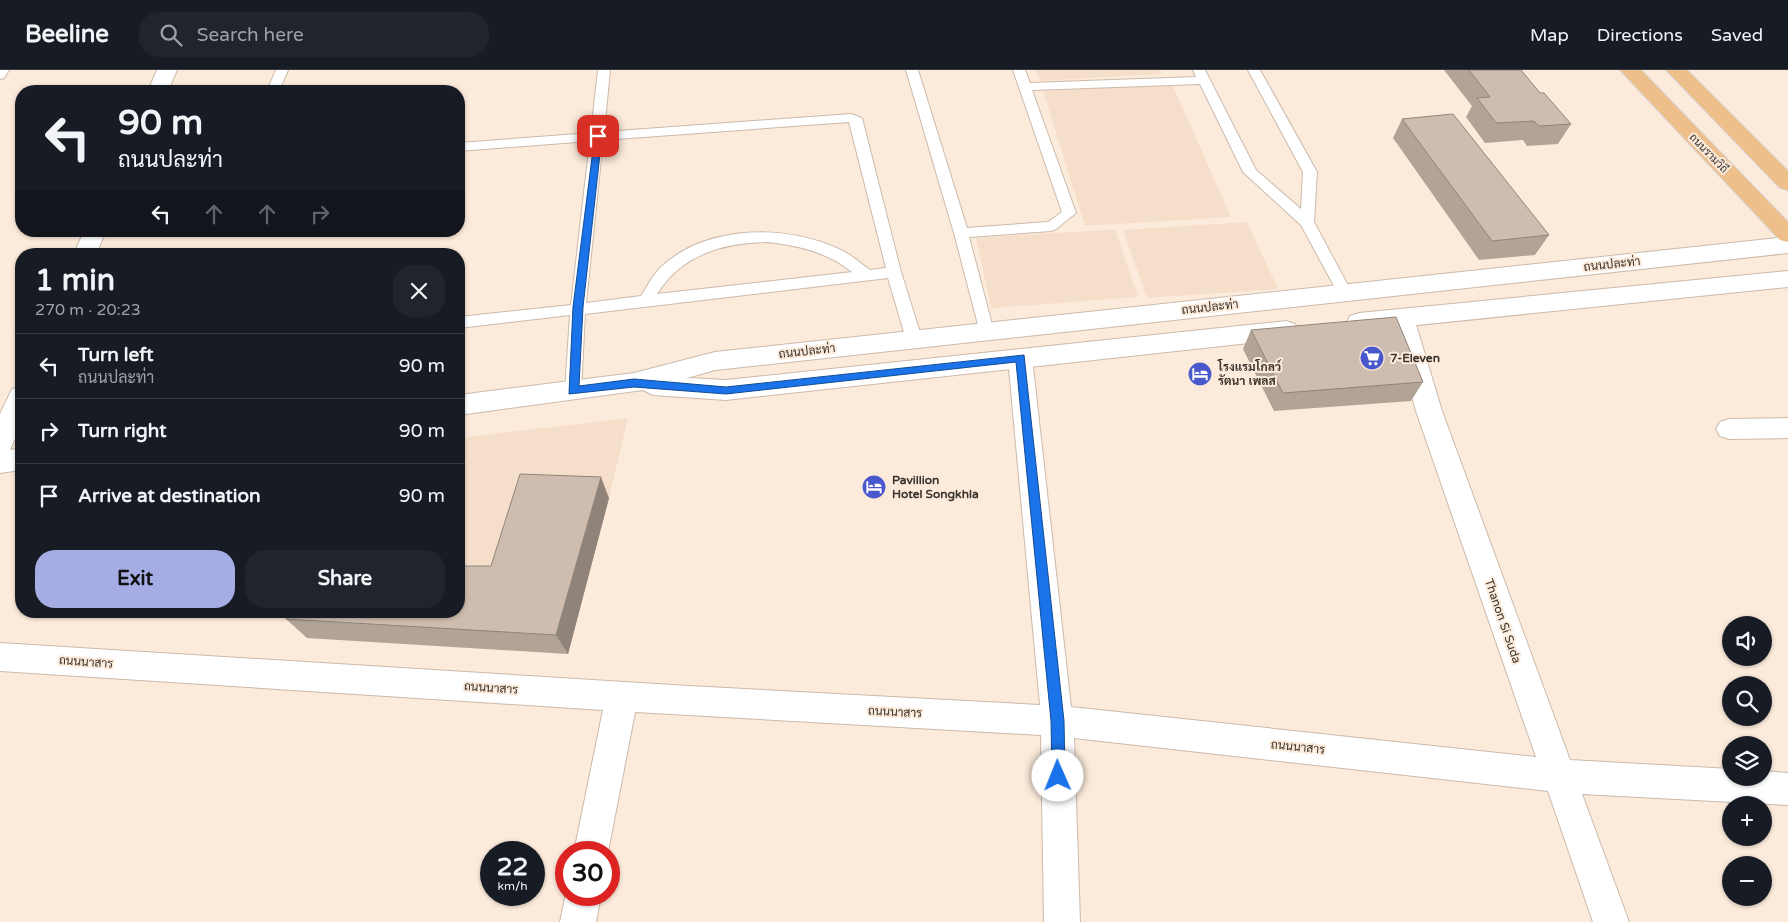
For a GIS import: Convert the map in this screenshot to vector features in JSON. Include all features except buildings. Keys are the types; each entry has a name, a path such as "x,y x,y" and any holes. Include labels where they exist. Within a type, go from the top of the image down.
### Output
{"main road":[{"name":"ถนนรามวิถี","path":"1630,70 1788,235"},
{"path":"1676,70 1788,183"}],"street":[{"path":"161,85 167,70"},
{"name":"ถนนปละท่า","path":"465,404 634,383 715,361 1788,245"},
{"path":"1333,325 1788,279"},
{"name":"Thanon Si Suda","path":"1402,318 1429,411 1611,922"},
{"name":"ถนนปละท่า","path":"634,383 726,390 1304,328"},
{"path":"1020,358 1057,721 1062,922"},
{"path":"0,443 15,409"},
{"path":"1729,429 1788,428"},
{"path":"0,462 15,460"},
{"name":"ถนนนาสาร","path":"0,657 1057,721 1558,776 1788,789"},
{"path":"594,841 622,696"},
{"path":"578,922 581,906"}],"lane":[{"path":"0,75 3,70"},
{"path":"276,85 282,70"},
{"path":"573,391 578,307 604,70"},
{"path":"912,70 961,233 986,332"},
{"path":"961,233 1051,226 1068,214 1019,70"},
{"path":"1254,70 1310,172 1307,222"},
{"path":"1025,87 1201,75 1250,172 1307,222 1345,293"},
{"path":"465,147 842,117 857,121 894,272 914,339"},
{"path":"646,300 666,271 690,253 718,244 753,237 785,237 807,242 834,253 867,275"},
{"path":"465,321 894,272"}],"shaded area":[{"path":"1036,70 1160,70 1162,74 1040,81"},
{"path":"1172,84 1231,217 1085,226 1043,91"},
{"path":"1247,222 1278,289 1147,298 1123,230"},
{"path":"1115,229 1138,297 991,308 976,238"},
{"path":"628,418 568,654 307,638 314,618 465,618 465,437"}],"place":[{"name":"7-Eleven","path":"1372,358"},
{"name":"โรงแรมโกลว์ รัตนา เพลส","path":"1200,374"},
{"name":"Pavillion Hotel Songkhla","path":"874,487"}],"route":[{"path":"598,136 578,307 573,391 634,383 726,390 1020,358 1057,721 1058,776"}]}
